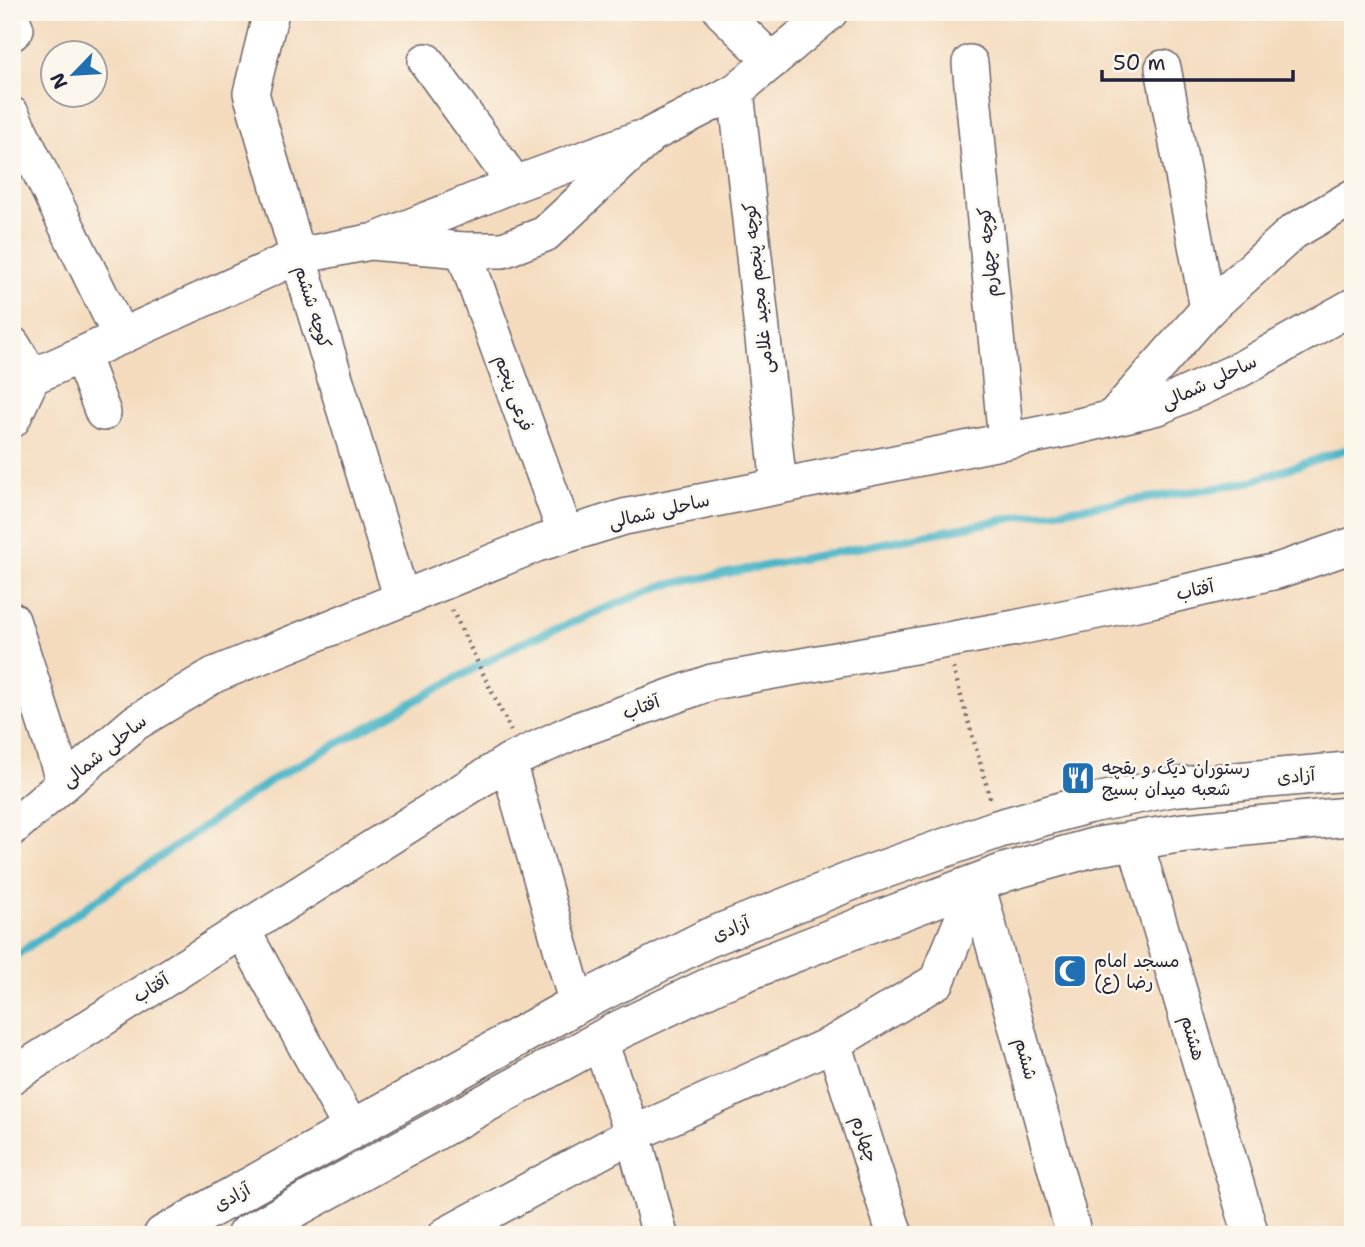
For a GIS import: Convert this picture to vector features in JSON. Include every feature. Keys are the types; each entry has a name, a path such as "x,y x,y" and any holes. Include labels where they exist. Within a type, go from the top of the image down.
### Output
{"main road":[{"name":"آزادی","path":"163,1235 577,1004 708,938 859,878 998,829 1088,804 1174,788 1353,771"},
{"path":"246,1235 600,1040 720,982 1006,873 1095,848 1181,833 1353,816"}],"street":[{"name":"کوچه ششم","path":"271,12 251,93 402,599"},
{"path":"722,12 772,61"},
{"path":"12,420 32,377 298,256 370,242 515,184 652,134 736,91 830,12"},
{"path":"12,19 16,29 12,33"},
{"path":"426,61 515,184"},
{"name":"کوچه چهارم","path":"970,63 1006,441"},
{"path":"1163,68 1208,309"},
{"name":"کوچه پنجم مجید غلامی","path":"736,91 779,486"},
{"path":"12,115 121,337"},
{"path":"370,242 463,250 503,250 545,233 652,134"},
{"path":"1112,418 1208,309 1293,232 1353,197"},
{"name":"فرعی پنجم","path":"463,250 566,536"},
{"name":"ساحلی شمالی","path":"12,828 135,723 214,675 537,544 624,517 1006,441 1158,407 1239,370 1353,306"},
{"path":"12,344 32,377"},
{"path":"81,355 103,413"},
{"name":"آفتاب","path":"12,1076 508,762 575,731 712,682 1151,600 1265,574 1353,545"},
{"path":"14,629 64,782"},
{"path":"508,762 577,1004"},
{"name":"هشتم","path":"1135,841 1251,1235"},
{"path":"446,1235 633,1134 834,1043 937,981 977,884"},
{"name":"ششم","path":"977,884 1074,1235"},
{"path":"242,930 352,1130"},
{"path":"600,1040 633,1134 660,1235"},
{"name":"چهارم","path":"834,1043 895,1235"}],"path":[{"path":"461,628 496,700"},
{"path":"946,640 998,829"}],"waterway":[{"path":"12,958 276,777 521,643 661,586 1018,517 1243,484 1353,447"}],"place":[{"name":"رستوران دیگ و بقچه شعبه میدان بسیج","path":"1078,778"},
{"name":"مسجد امام رضا (ع)","path":"1070,971"}]}
